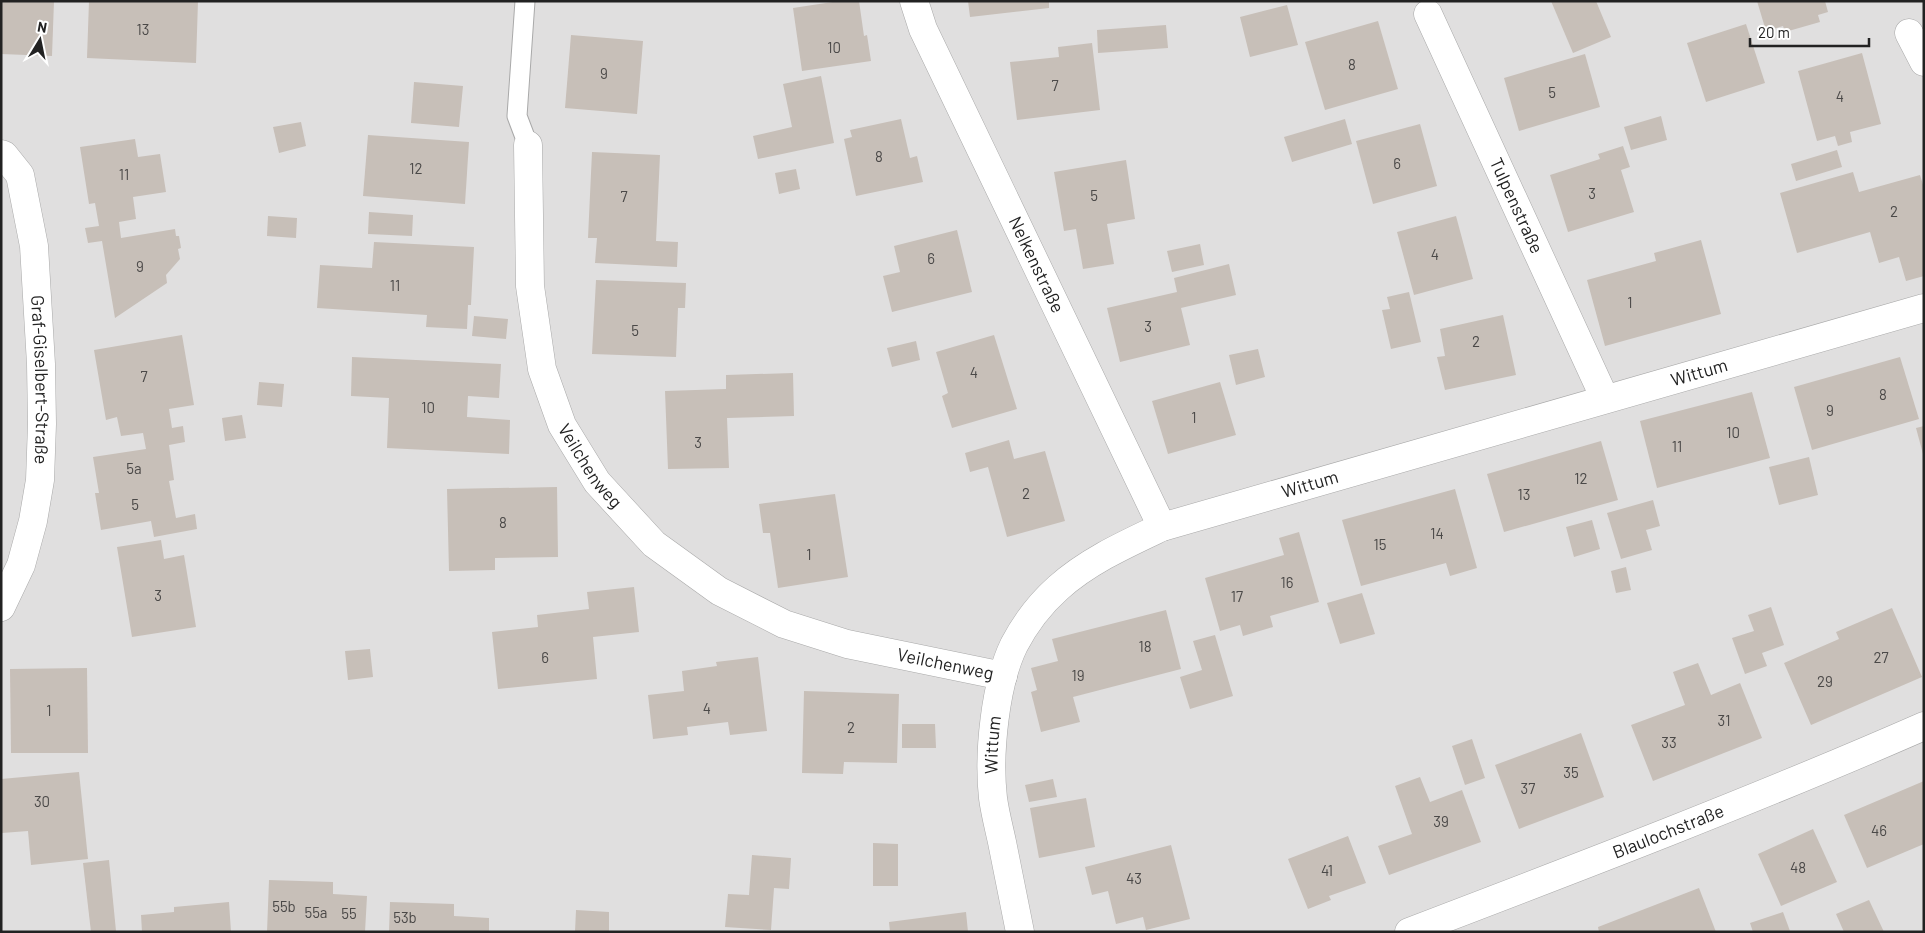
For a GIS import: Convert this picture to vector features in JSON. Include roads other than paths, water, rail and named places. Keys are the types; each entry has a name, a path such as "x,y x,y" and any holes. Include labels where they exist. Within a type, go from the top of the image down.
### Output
{"street":[{"name":"Nelkenstraße","path":"914,1 923,29 1162,527"},
{"name":"Tulpenstraße","path":"1428,14 1604,399"},
{"path":"1909,33 1924,62"},
{"name":"Veilchenweg","path":"528,145 530,286 542,369 562,425 597,482 654,544 719,591 784,624 847,644 1003,676"},
{"name":"Graf-Giselbert-Straße","path":"1,154 4,155 20,175 34,246 41,364 42,424 40,480 32,521 21,566 1,607"},
{"name":"Wittum","path":"1020,932 993,798 992,756 996,711 1003,676 1014,646 1031,616 1058,588 1082,570 1116,549 1162,527 1924,308"},
{"name":"Blaulochstraße","path":"1409,932 1588,864 1852,758 1924,726"}],"lane":[{"name":"Veilchenweg","path":"525,1 518,116 528,145"}]}
